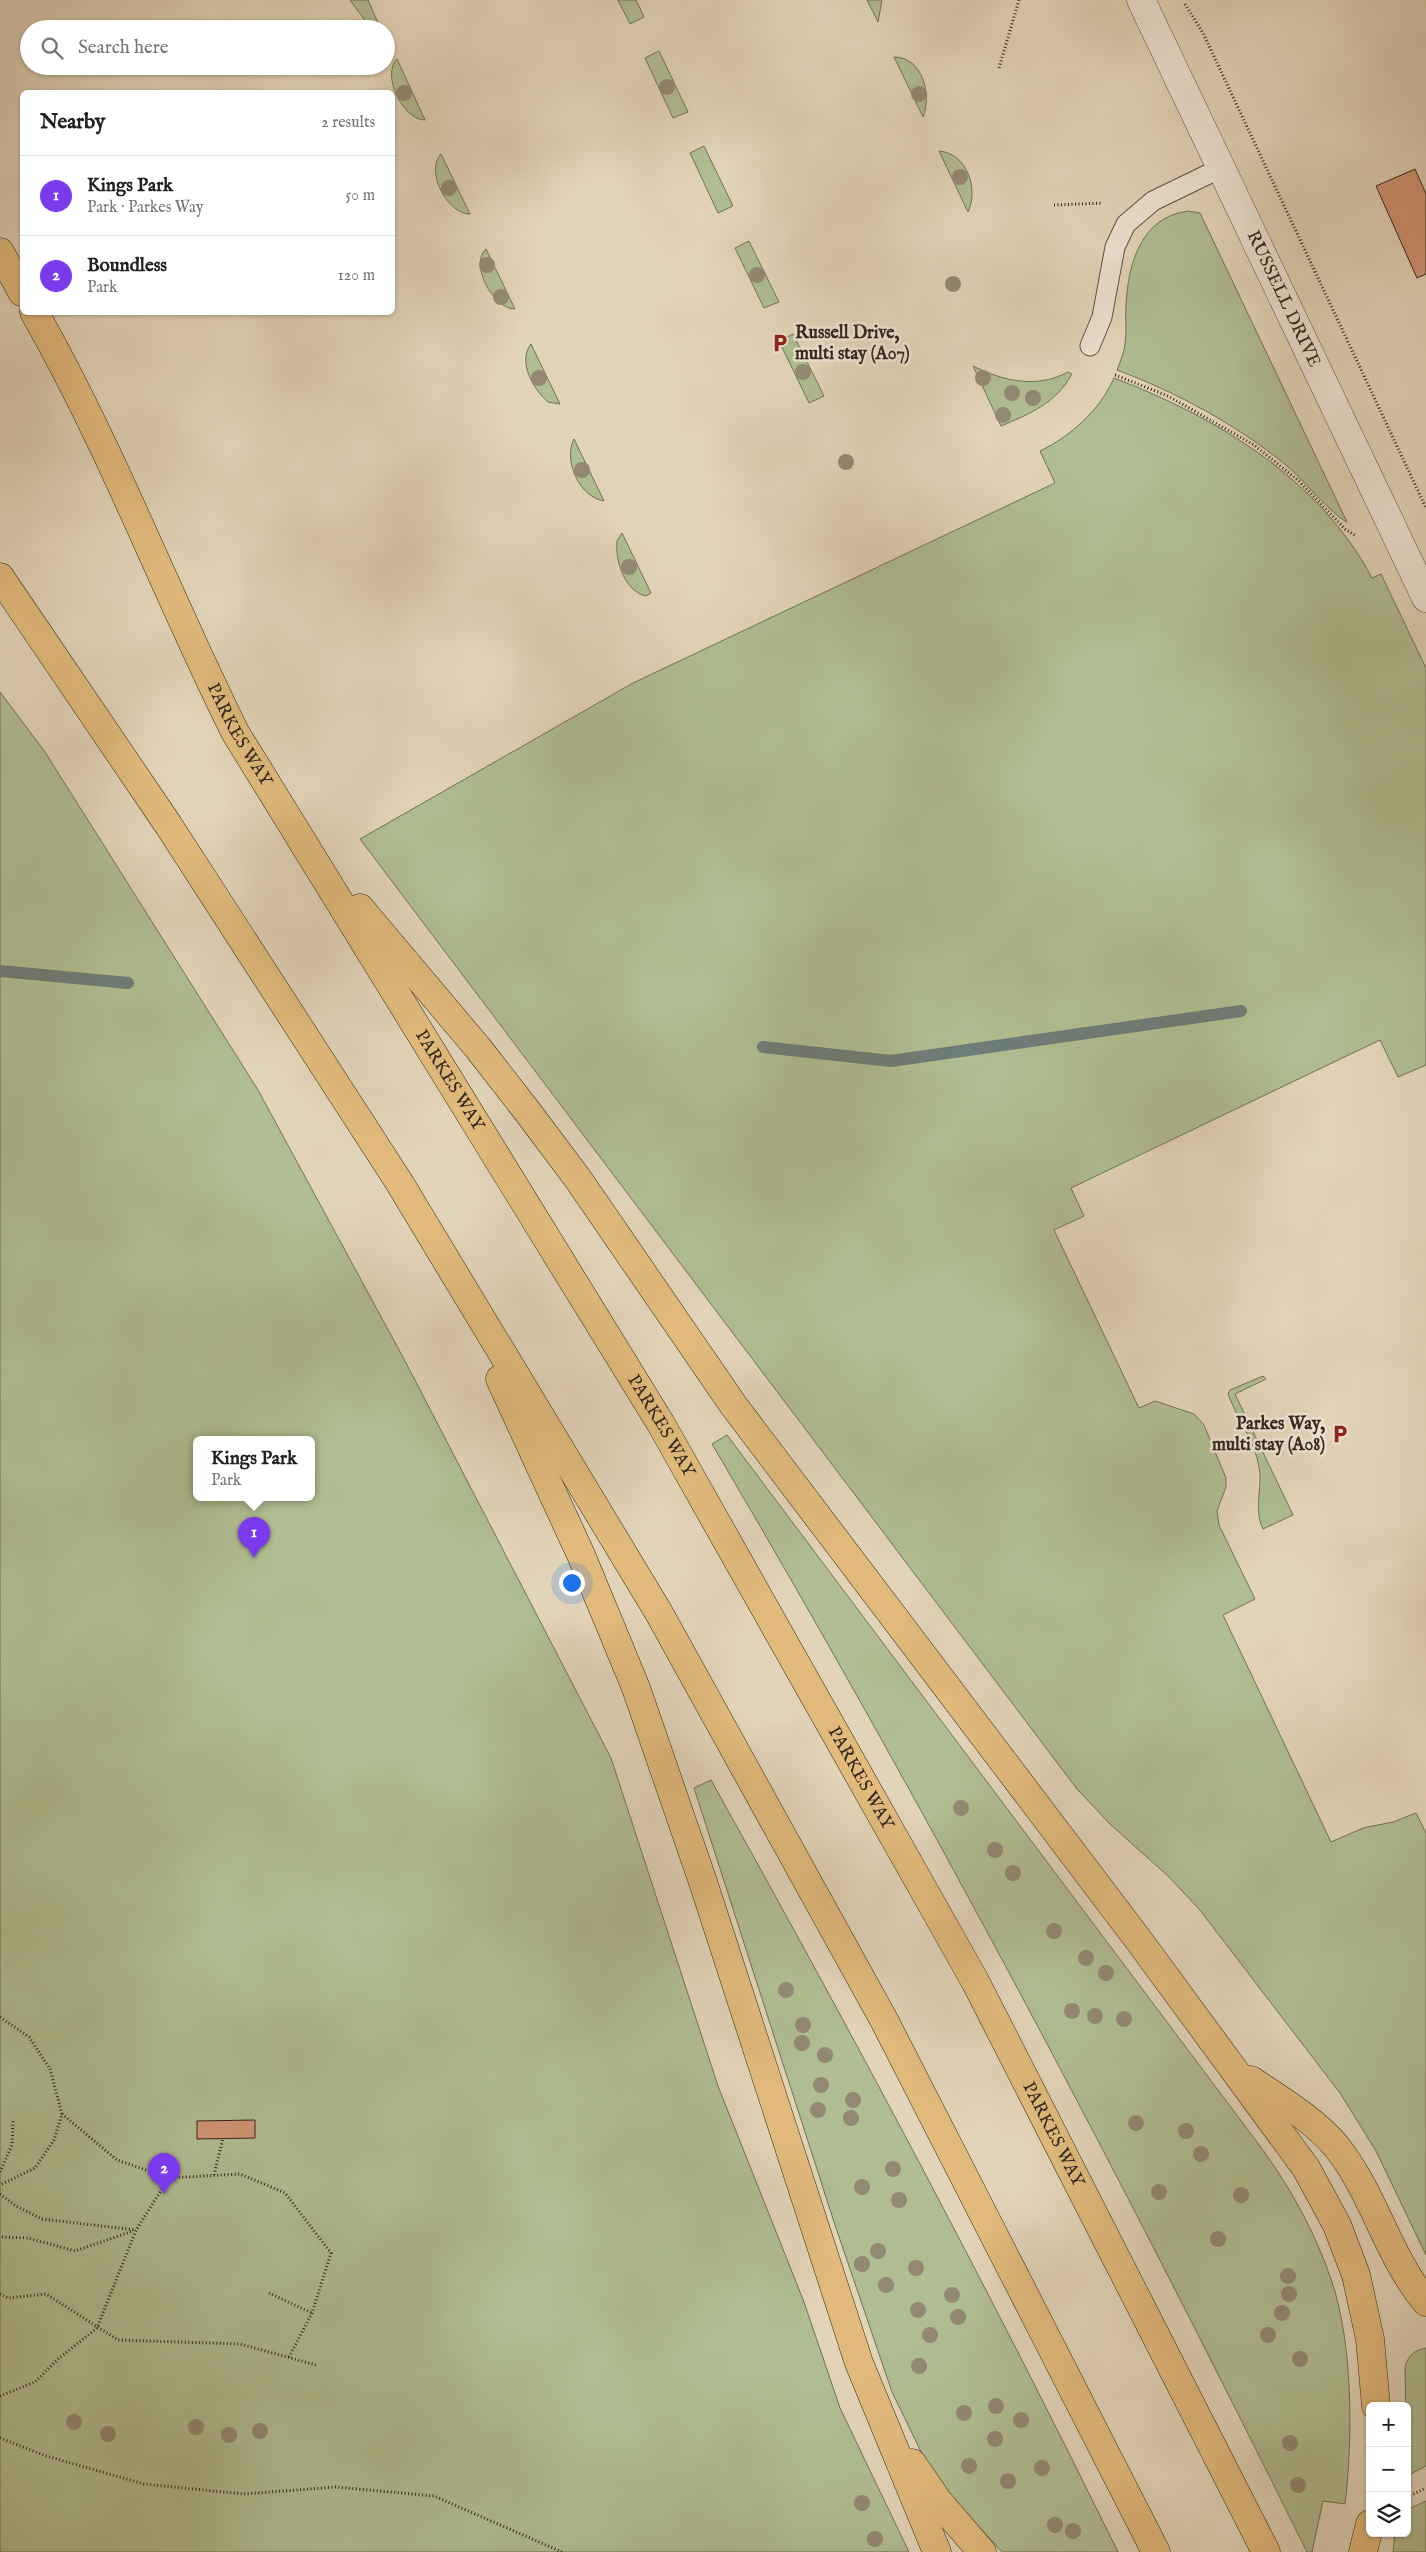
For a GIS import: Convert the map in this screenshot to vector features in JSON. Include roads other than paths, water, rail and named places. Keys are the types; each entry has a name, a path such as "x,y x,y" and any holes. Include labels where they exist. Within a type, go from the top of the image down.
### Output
{"main road":[{"path":"0,252 20,288"},
{"name":"PARKES WAY","path":"36,315 108,457 235,732 661,1424 970,1972 1266,2552"},
{"path":"0,577 169,826 394,1173 659,1613 884,2020 1156,2552"},
{"path":"304,842 478,1048 527,1111 583,1186 734,1406 1140,1942 1306,2168 1337,2225 1350,2257 1362,2299 1373,2362 1376,2402"},
{"path":"441,1252 581,1555 636,1688 703,1882 859,2363 875,2407 937,2552"},
{"path":"1230,2065 1309,2121 1335,2146 1358,2180 1400,2267 1426,2302"},
{"path":"875,2407 938,2500 982,2552"},
{"path":"1363,2552 1367,2537"}],"street":[{"name":"RUSSELL DRIVE","path":"1141,0 1426,598"}],"lane":[{"path":"1090,346 1102,317 1115,247 1126,224 1153,201 1221,168"}],"waterway":[{"path":"0,971 128,983"},
{"path":"763,1047 891,1061 1241,1011"}],"place":[{"name":"Russell Drive, multi stay (A07)","path":"780,343"},
{"name":"Parkes Way, multi stay (A08)","path":"1340,1434"},
{"name":"Kings Park","path":"254,1558"},
{"name":"Boundless","path":"164,2194"}]}
